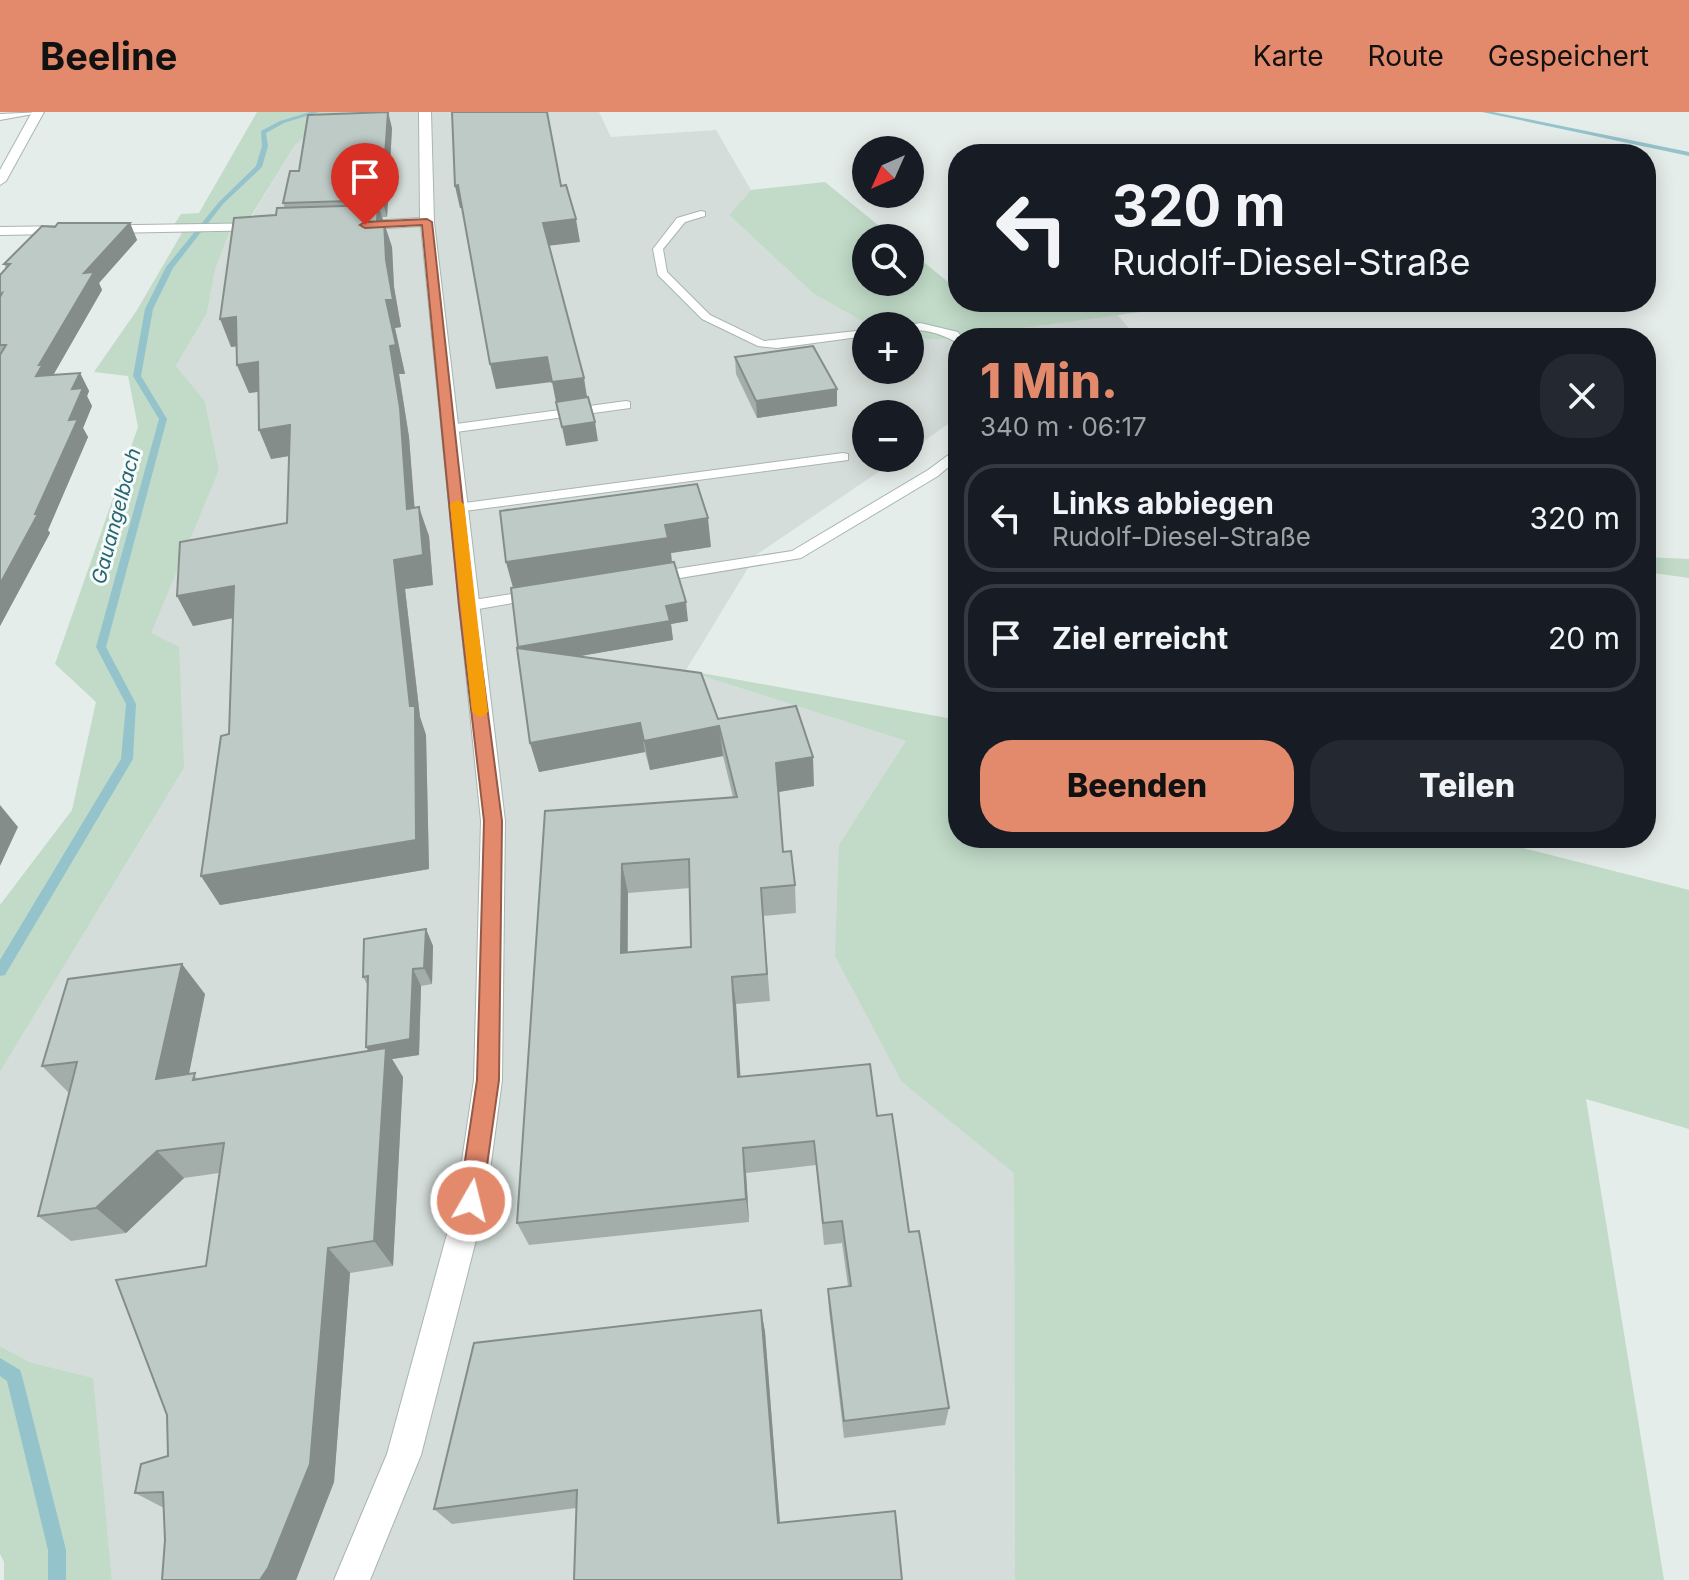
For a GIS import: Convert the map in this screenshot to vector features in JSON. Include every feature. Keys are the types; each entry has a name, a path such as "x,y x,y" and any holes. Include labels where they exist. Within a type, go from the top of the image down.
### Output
{"street":[{"path":"0,117 38,112"},
{"path":"0,181 38,112"},
{"path":"352,1580 404,1455 471,1201 488,1080 493,821 427,222 425,112"},
{"path":"334,227 427,222"},
{"path":"0,231 287,227"}],"lane":[{"path":"701,214 681,220 658,249 662,273 706,317 762,344 777,345 852,335"},
{"path":"924,327 948,333"},
{"path":"449,429 626,405"},
{"path":"457,508 843,457"},
{"path":"634,580 796,555 933,473 948,460"},
{"path":"467,606 558,592"}],"shaded area":[{"path":"345,112 599,112 611,137 716,130 751,190 729,215 814,294 852,315 852,384 924,384 924,338 948,339 948,424 924,441 924,400 852,400 852,472 878,472 756,555 686,670 906,741 902,1082 1014,1172 1015,1580 112,1580 92,1378 29,1362 0,1346 0,1072 184,768 150,633 219,470 205,401 176,366 207,313 215,270 232,226 246,226 295,145 312,130"},
{"path":"1117,314 1129,328 1021,328"}],"green space":[{"path":"257,112 345,112 312,130 295,145 245,226 232,226 215,270 207,313 176,366 205,401 219,470 151,633 179,647 184,768 0,1072 0,905 72,810 96,702 55,664 138,427 128,376 94,372 137,310 186,226 174,225 181,214 199,213"},
{"path":"825,182 852,204 852,208 857,208 877,224 852,224 852,296 924,296 924,262 948,282 948,312 1140,312 1024,328 948,328 948,338 924,339 924,312 852,312 852,315 814,294 729,215 751,190"},
{"path":"1656,557 1689,559 1689,578 1656,573"},
{"path":"685,670 948,718 948,848 1523,848 1689,890 1689,1129 1586,1099 1664,1580 1015,1580 1014,1173 902,1082 835,956 839,845 906,741"},
{"path":"0,1346 29,1362 93,1378 112,1580 4,1580 4,1562 0,1554"}],"building":[{"path":"388,112 382,200 283,203 290,171 299,171 308,115"},
{"path":"452,112 547,112 561,186 566,185 576,219 543,223 584,378 552,382 547,357 490,364 458,185 455,186"},
{"path":"378,205 377,221 384,221 386,260 393,300 386,300 396,345 390,346 400,408 407,509 419,507 423,555 394,560 410,706 415,706 416,840 201,876 221,736 229,734 234,586 177,596 180,542 287,523 290,425 259,430 258,362 237,365 236,317 220,319 234,218 276,215 277,208"},
{"path":"58,223 130,223 84,273 94,272 39,365 43,364 36,376 80,373 72,389 83,388 69,420 78,419 35,514 38,514 0,584 0,355 6,345 0,345 0,275 10,264 4,264 42,226 55,227"},
{"path":"813,346 837,389 756,401 735,357"},
{"path":"588,397 595,422 562,427 556,402"},
{"path":"697,484 708,518 665,525 668,538 506,562 500,511"},
{"path":"674,562 686,602 666,606 670,621 518,647 511,588"},
{"path":"517,648 701,673 718,719 796,706 813,757 776,763 783,852 791,851 795,885 761,888 767,974 732,977 738,1077 870,1064 877,1116 892,1114 909,1232 919,1231 949,1408 844,1421 828,1289 851,1286 842,1221 823,1223 814,1141 743,1148 746,1199 517,1223 545,811 737,797 719,726 644,741 640,723 530,743","holes":["689,859 691,947 621,953 622,864"]},
{"path":"426,929 424,968 413,969 410,1039 366,1047 368,976 363,977 364,939"},
{"path":"182,964 156,1079 195,1073 193,1080 386,1048 374,1241 328,1248 310,1464 268,1568 260,1580 162,1580 165,1540 163,1492 135,1493 141,1464 168,1456 167,1415 116,1280 206,1266 224,1143 157,1151 96,1208 38,1216 77,1062 42,1066 68,979"},
{"path":"761,1310 778,1523 895,1511 902,1580 574,1580 577,1490 434,1509 474,1343"}],"waterway":[{"name":"Gauangelbach","path":"0,971 127,759 131,704 101,647 163,419 137,376 149,309 170,267 221,203 259,167 265,146 263,132 282,122 316,112"},
{"path":"1485,112 1640,144"},
{"path":"1656,147 1689,154"},
{"name":"Gauangelbach","path":"0,1366 14,1376 57,1550 57,1580"}],"slow traffic":[{"path":"457,504 480,712"}],"route":[{"path":"365,225 427,222 493,821 488,1080 471,1201"}]}
